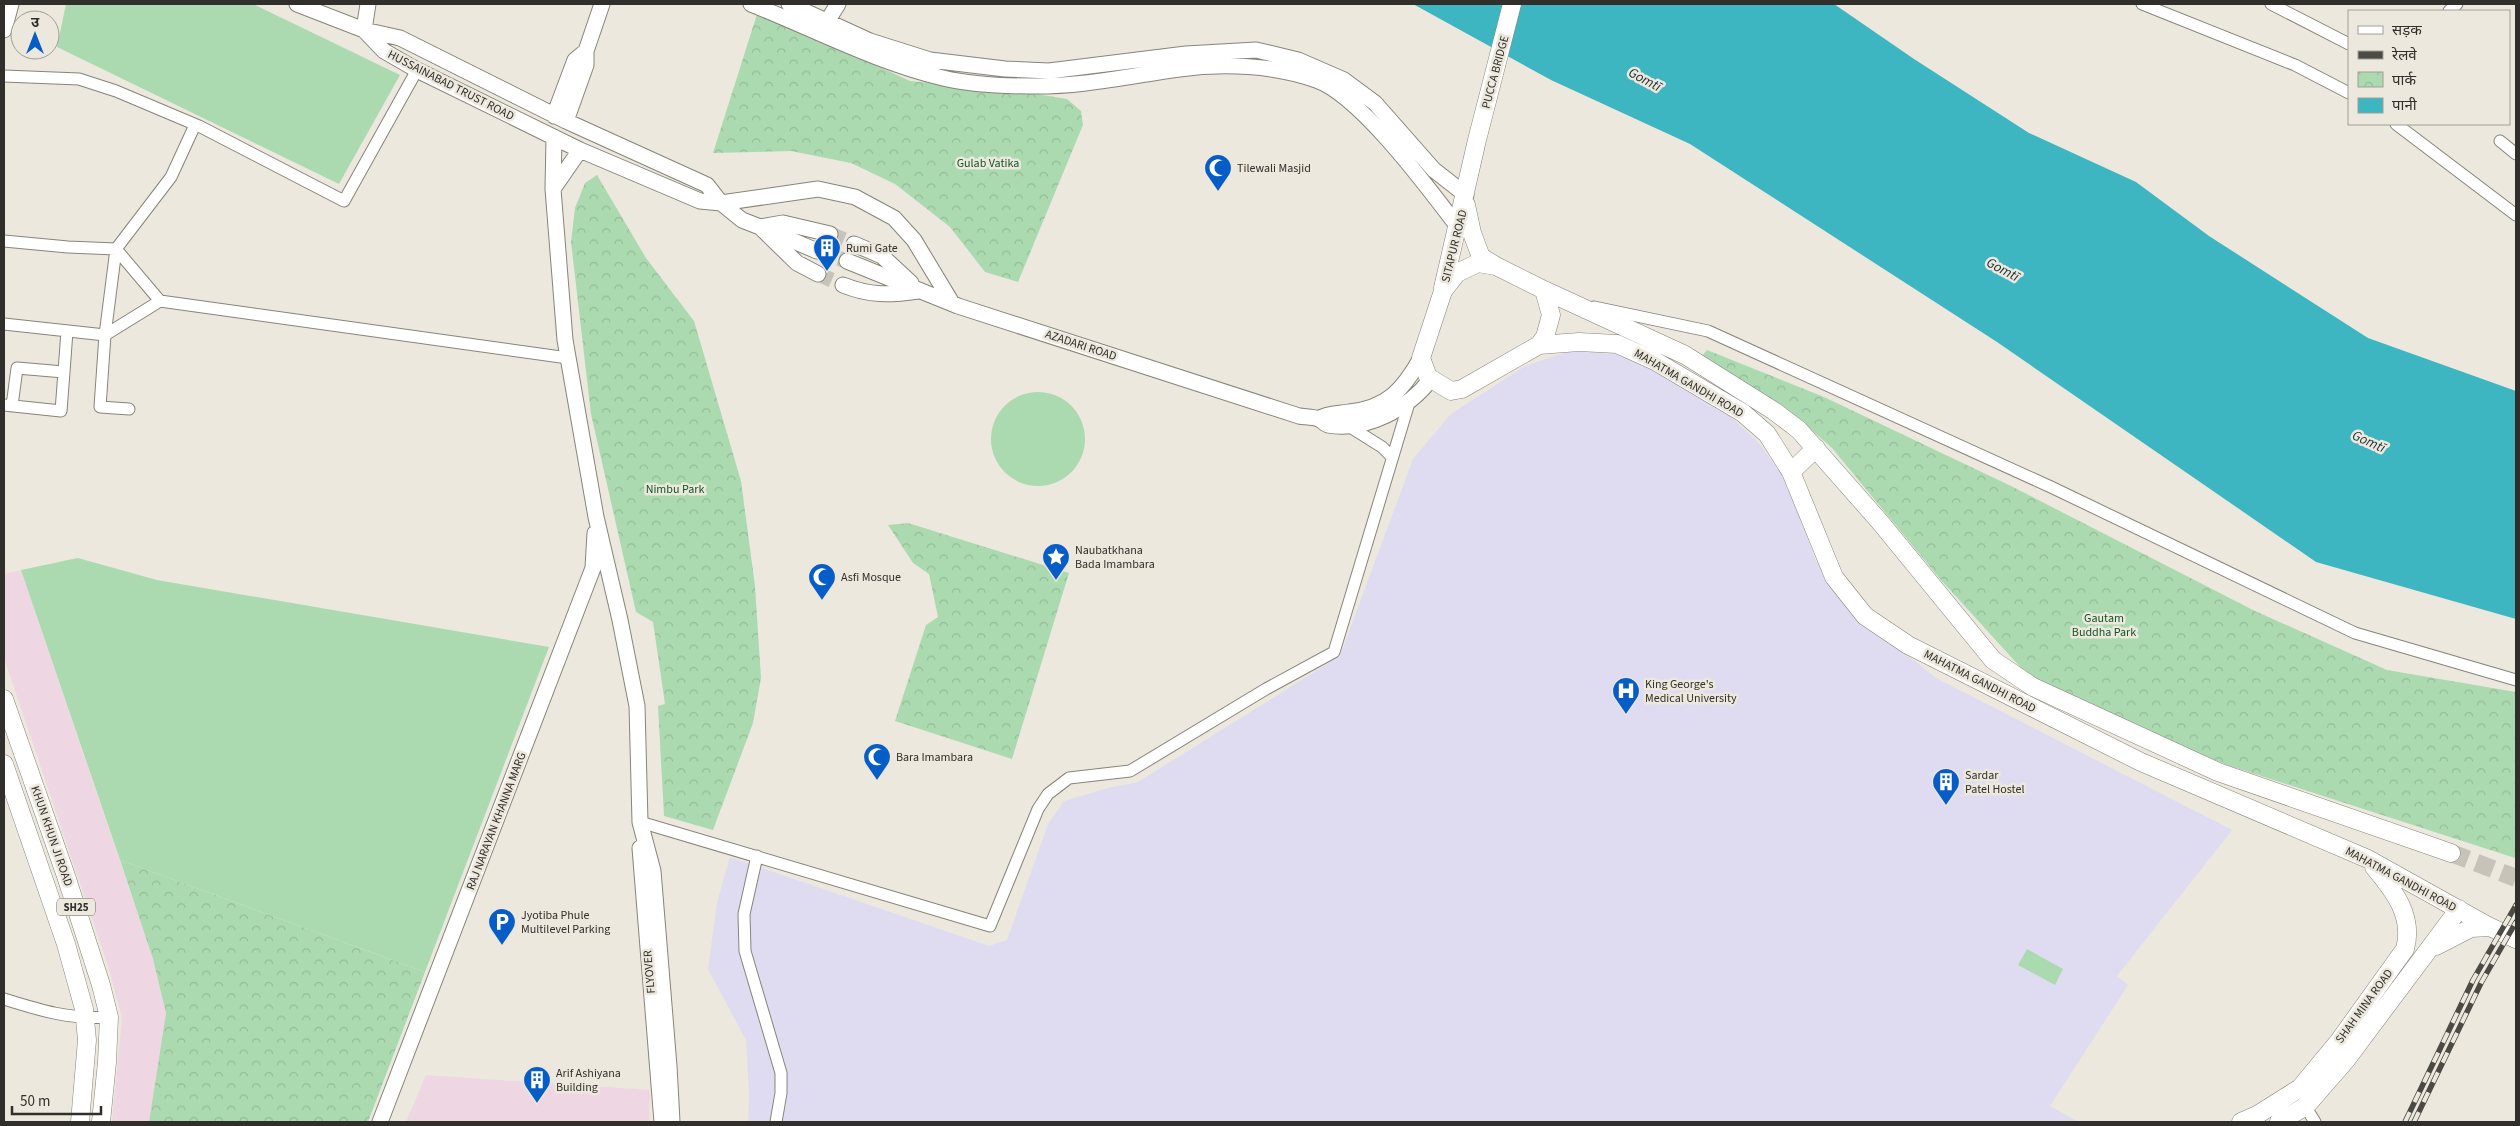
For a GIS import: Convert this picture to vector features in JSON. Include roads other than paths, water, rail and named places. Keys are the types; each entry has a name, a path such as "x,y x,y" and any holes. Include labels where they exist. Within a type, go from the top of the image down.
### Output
{"main road":[{"name":"PUCCA BRIDGE","path":"1476,140 1512,4"},
{"name":"SITAPUR ROAD","path":"1443,291 1465,198 1476,140"},
{"name":"SITAPUR ROAD","path":"1465,198 1472,233 1481,256 1496,266"},
{"path":"1478,263 1496,266 1544,290 1551,315 1545,336 1539,345 1462,389 1451,391 1430,379 1423,368 1421,358 1443,291 1457,274 1478,263"},
{"name":"MAHATMA GANDHI ROAD","path":"1544,290 1578,304 1685,355 1774,411 1800,430 1898,543 1993,660 2032,687 2218,772 2452,853"},
{"name":"MAHATMA GANDHI ROAD","path":"1539,345 1579,342 1618,344 1655,361 1743,413 1767,434 1791,472 1834,577 1865,616 1908,645 2142,762 2368,858 2490,927 2516,938"},
{"path":"1791,472 1816,448"},
{"path":"1982,682 1993,660"},
{"name":"KHUN KHUN JI ROAD","path":"4,699 66,876 101,985 109,1017 101,1122"},
{"name":"KHUN KHUN JI ROAD","path":"4,764 66,944 85,1019 87,1040 80,1122"},
{"name":"SHAH MINA ROAD","path":"2241,1122 2300,1099 2405,949 2409,935 2402,906 2394,891 2368,858"},
{"path":"45,884 66,876"},
{"name":"SHAH MINA ROAD","path":"2279,1122 2300,1099 2346,1060 2459,909"},
{"path":"2430,950 2455,934 2472,928 2490,927"}],"street":[{"path":"4,30 11,4"},
{"name":"HUSSAINABAD TRUST ROAD","path":"297,4 364,30 384,51 417,70 580,150 700,201 721,203"},
{"path":"368,4 364,30 400,38 560,118 707,185 721,203 742,220 817,251"},
{"path":"560,118 586,65 586,51 602,4"},
{"path":"751,4 930,60 1005,69 1049,71 1186,54 1256,50 1298,60 1344,80 1375,103 1434,170 1465,198"},
{"path":"788,4 867,53 946,78 1030,86 1110,80 1181,69 1224,66 1264,69 1317,80 1343,95 1386,138 1415,171 1458,227"},
{"path":"824,26 838,4"},
{"path":"2142,4 2295,65 2348,92"},
{"path":"2271,4 2348,43"},
{"path":"1108,64 1110,80"},
{"path":"4,76 79,79 116,91 195,125 344,202 417,70"},
{"path":"129,408 100,407 105,335 116,249 171,177 195,125"},
{"path":"2397,125 2516,215"},
{"path":"554,137 553,190 568,358 596,517 620,620 637,706 640,822 653,871 672,1122"},
{"path":"2500,141 2516,154"},
{"path":"553,190 580,150"},
{"path":"721,203 818,189 855,196 894,218 914,240 952,303"},
{"path":"760,226 784,223 830,234"},
{"path":"760,226 798,263 818,274"},
{"path":"4,240 68,247 116,249 160,301"},
{"path":"854,244 882,256 920,291"},
{"path":"847,261 920,291"},
{"name":"AZADARI ROAD","path":"843,284 861,292 886,295 920,291 1299,416 1318,419 1326,424 1347,425"},
{"path":"4,324 105,335 160,301 568,358"},
{"path":"1578,304 1708,331 2052,487 2354,633 2516,680"},
{"path":"64,372 17,368 8,405 61,410 64,372 67,331"},
{"path":"1318,419 1325,415 1360,411 1383,403 1402,388 1421,358"},
{"path":"1347,425 1389,415 1409,403 1430,379"},
{"path":"640,822 990,926 1038,809 1048,794 1069,778 1130,771 1266,689 1334,652 1409,403"},
{"path":"1347,425 1382,447 1392,457"},
{"name":"RAJ NARAYAN KHANNA MARG","path":"380,1122 593,568 596,517"},
{"name":"FLYOVER","path":"640,822 641,873 662,1122"},
{"path":"757,856 744,914 745,951 781,1073 781,1093 776,1122"},
{"path":"4,999 54,1014 85,1019 109,1017"},
{"path":"2300,1099 2315,1122"}],"water":[{"name":"Gomtī","path":"1413,4 1834,4 1914,59 2029,133 2136,182 2209,236 2368,338 2516,391 2516,619 2316,562 1997,342 1690,144 1551,80"}],"tunnel":[{"path":"830,234 854,244"},
{"path":"817,251 847,261"},
{"path":"818,274 843,285"},
{"path":"2451,853 2516,878"}],"railway":[{"path":"2405,1122 2473,980 2516,905"},
{"path":"2414,1122 2481,983 2516,922"}],"place":[{"name":"Tilewali Masjid","path":"1218,192"},
{"name":"Rumi Gate","path":"827,272"},
{"name":"Naubatkhana Bada Imambara","path":"1056,581"},
{"name":"Asfi Mosque","path":"822,601"},
{"name":"King George's Medical University","path":"1626,715"},
{"name":"Bara Imambara","path":"877,781"},
{"name":"Sardar Patel Hostel","path":"1946,806"},
{"name":"Jyotiba Phule Multilevel Parking","path":"502,946"},
{"name":"Arif Ashiyana Building","path":"537,1104"}],"park label":[{"name":"Gulab Vatika","path":"988,163"},
{"name":"Nimbu Park","path":"675,489"},
{"name":"Gautam Buddha Park","path":"2104,625"}]}
